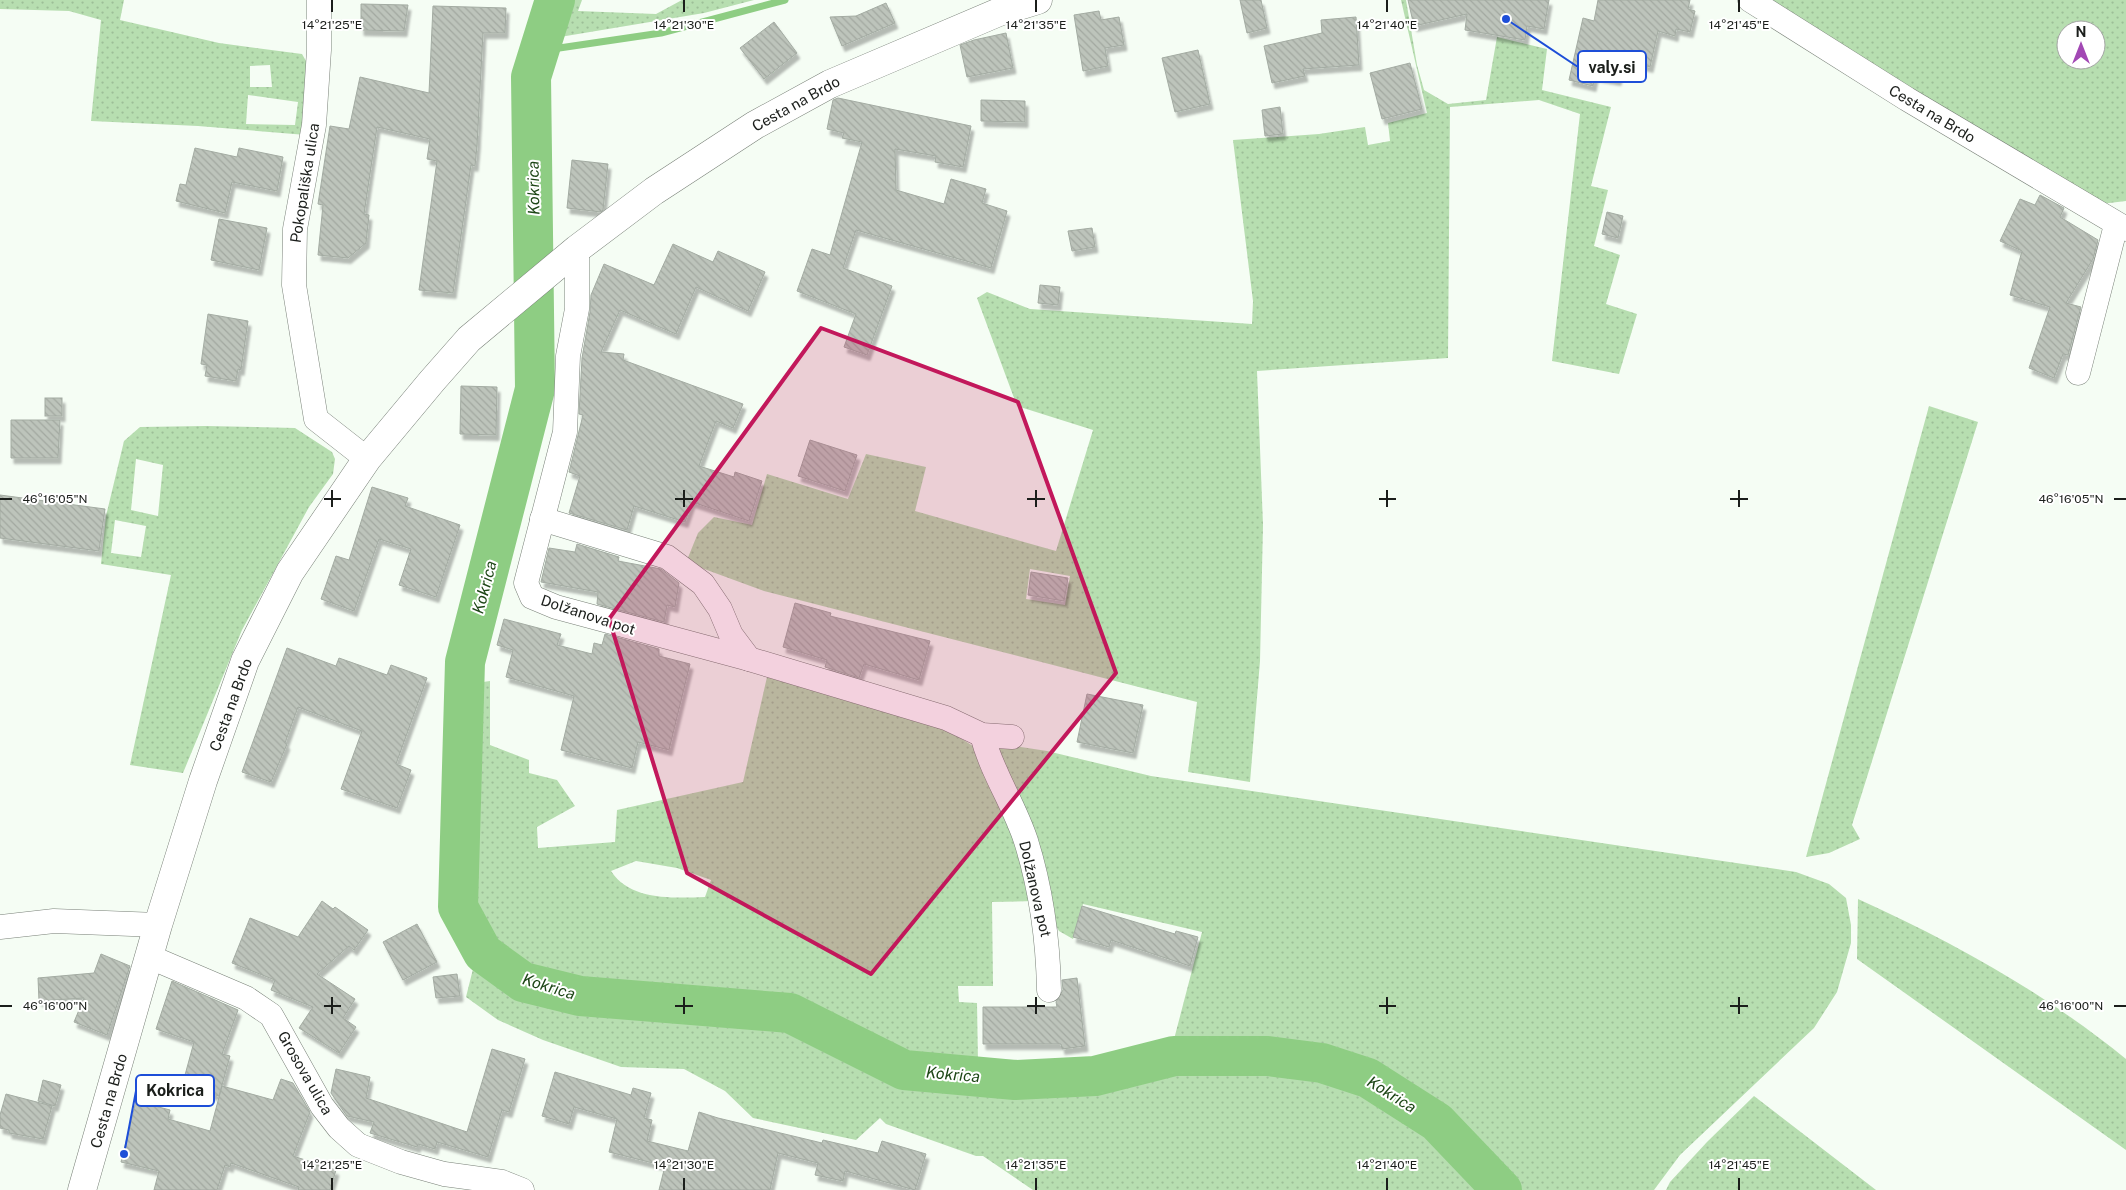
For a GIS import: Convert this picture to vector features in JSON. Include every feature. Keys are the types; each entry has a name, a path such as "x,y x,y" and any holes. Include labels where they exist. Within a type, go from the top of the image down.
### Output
{"street":[{"name":"Pokopališka ulica","path":"319,0 319,50 314,125 295,229 294,285 305,364 316,419 367,459"},
{"name":"Cesta na Brdo","path":"82,1190 158,925 203,781 246,661 290,572 337,500 367,459 432,380 469,339 577,250 654,191 755,125 830,84 999,12 1038,0"},
{"name":"Cesta na Brdo","path":"1750,0 1906,99 2121,227 2078,373"},
{"name":"Dolžanova pot","path":"577,250 577,309 568,356 564,432 526,583 532,597 583,615 749,660 946,718 982,735 1012,737"},
{"path":"542,519 667,556 703,584 720,610 731,635 749,660"},
{"name":"Dolžanova pot","path":"982,735 988,760 1025,840 1048,945 1049,990"},
{"path":"0,926 54,921 158,925"},
{"name":"Grosova ulica","path":"150,957 246,998 271,1015 322,1106 339,1128 358,1145 401,1162 444,1174 502,1182 522,1190"}],"highlighted area":[{"path":"821,328 1018,402 1116,673 871,974 687,873 609,619"}],"green space":[{"path":"0,0 124,0 120,20 219,43 302,54 310,68 306,135 198,126 91,121 101,20 69,11 0,9","holes":["270,65 272,87 250,87 250,66","248,95 298,102 295,125 246,124"]},
{"path":"563,0 582,0 578,11 656,14 682,0 754,0 704,13 554,38"},
{"path":"1401,0 1406,0 1417,65 1424,90 1448,104 1486,100 1497,37 1547,49 1542,90 1611,107 1591,186 1608,190 1594,246 1620,255 1606,304 1637,314 1619,374 1552,361 1580,114 1539,100 1450,107 1448,358 1257,371 1263,525 1260,661 1250,782 1188,772 1197,702 764,591 696,566 687,560 698,533 714,517 752,525 767,474 848,499 866,454 926,467 915,511 1056,551 1093,430 1017,406 977,298 987,292 1030,309 1252,324 1253,301 1233,140 1319,134 1365,127 1368,145 1390,141 1388,123 1427,113","holes":["1030,569 1070,576 1065,605 1026,599"]},
{"path":"1758,0 2126,0 2126,201 2101,204"},
{"path":"1929,406 1978,422 1852,825 1860,839 1829,853 1806,857"},
{"path":"140,427 295,428 332,452 335,459 333,474 309,507 242,630 183,773 130,765 171,575 101,564 106,516 124,441","holes":["136,459 163,465 158,516 131,510","115,520 146,526 141,557 111,553"]},
{"path":"767,677 870,705 951,732 976,748 1016,828 1035,901 992,902 993,986 958,986 959,1002 977,1003 978,1063 890,1052 820,1017 766,1002 609,991 527,973 503,959 482,928 472,904 469,872 472,770 476,721 483,682 490,681 490,745 529,760 529,773 557,780 575,806 537,827 538,848 615,842 617,810 743,782","holes":["636,861 677,868 711,880 705,897 680,898 641,893 619,881 611,871"]},
{"path":"1007,745 1047,751 1151,776 1796,872 1829,884 1846,898 1851,925 1851,943 1837,992 1814,1028 1680,1155 1654,1190 1512,1190 1495,1167 1460,1127 1419,1093 1399,1081 1328,1055 1270,1044 1220,1042 1172,1047 1202,932 1083,904 1073,939 1059,931 1049,914 997,749"},
{"path":"1858,899 1929,933 1997,970 2063,1012 2126,1059 2126,1150 1857,959"},
{"path":"475,961 497,976 544,995 582,1004 632,1005 702,1014 791,1021 816,1029 854,1055 897,1078 951,1087 1074,1089 1192,1062 1286,1073 1307,1070 1347,1079 1387,1099 1418,1122 1453,1153 1487,1190 1033,1190 983,1156 976,1156 886,1124 880,1118 856,1140 753,1118 725,1091 684,1069 621,1067 543,1040 498,1020 466,997"},
{"path":"1754,1096 1876,1190 1666,1190 1670,1182 1707,1142"}],"building":[{"path":"1240,0 1261,0 1267,28 1247,33"},
{"path":"1408,0 1549,0 1544,29 1527,26 1525,40 1465,30 1467,14 1414,26"},
{"path":"1598,0 1690,0 1688,9 1695,11 1690,32 1676,29 1675,36 1658,31 1650,67 1623,60 1618,80 1595,76 1593,86 1569,80 1583,18 1594,21"},
{"path":"886,3 895,23 842,46 830,17 856,16"},
{"path":"361,4 408,5 404,31 361,30"},
{"path":"433,6 506,8 505,33 483,33 475,166 471,165 453,293 419,290 437,161 427,159 430,139 377,127 364,214 369,215 366,243 348,258 318,255 323,205 318,204 330,126 349,129 360,77 429,93"},
{"path":"1099,11 1101,20 1119,17 1124,45 1105,48 1108,66 1083,71 1074,15"},
{"path":"1356,17 1359,65 1303,69 1305,76 1272,83 1264,46 1322,33 1321,20"},
{"path":"774,22 797,53 764,79 740,48"},
{"path":"1006,33 1013,68 967,77 960,45"},
{"path":"1198,50 1210,104 1175,112 1162,58"},
{"path":"1410,63 1422,109 1382,119 1370,73"},
{"path":"838,98 971,126 963,167 935,162 936,156 895,149 896,190 944,204 951,179 986,189 982,203 1007,211 991,268 856,230 843,268 892,286 867,355 844,347 856,314 797,291 812,249 830,255 862,142 842,138 844,133 827,129 833,100"},
{"path":"981,100 1025,101 1025,122 981,121"},
{"path":"1280,107 1283,134 1265,136 1262,110"},
{"path":"195,148 237,157 239,148 283,157 277,191 232,182 225,213 176,201 180,184 186,185"},
{"path":"572,160 608,164 603,210 601,212 567,208"},
{"path":"2040,195 2064,208 2060,217 2098,240 2093,259 2066,303 2081,307 2068,355 2063,354 2054,378 2029,368 2050,307 2010,295 2022,251 2000,241 2020,199 2035,205"},
{"path":"1607,212 1623,216 1618,238 1602,234"},
{"path":"219,219 267,228 259,270 211,260"},
{"path":"1092,228 1095,247 1072,251 1068,231"},
{"path":"673,244 713,262 718,251 765,272 748,311 696,287 676,334 620,310 601,352 624,354 623,360 743,404 733,428 716,421 699,466 734,477 735,472 762,481 749,521 692,502 685,522 634,506 627,530 569,513 580,476 569,472 583,415 579,414 582,358 591,295 604,264 654,285"},
{"path":"1040,285 1060,287 1058,305 1038,303"},
{"path":"208,314 248,321 241,370 238,369 236,381 205,376 207,365 201,364"},
{"path":"461,386 497,387 496,435 460,434"},
{"path":"45,398 62,398 62,416 45,416"},
{"path":"11,420 60,420 58,458 11,458"},
{"path":"810,440 857,455 845,491 798,476"},
{"path":"372,487 408,498 405,506 460,525 436,597 399,585 411,549 379,539 354,611 321,599 336,556 349,560"},
{"path":"0,495 105,509 99,551 0,538"},
{"path":"577,544 619,557 618,561 661,569 679,583 675,607 667,605 664,622 597,604 598,592 541,582 549,548 575,552"},
{"path":"1031,572 1068,578 1064,601 1028,595"},
{"path":"795,603 831,613 830,616 930,641 919,680 864,664 859,678 825,667 827,660 783,647"},
{"path":"504,619 561,634 557,645 592,654 594,643 602,645 605,634 659,649 659,656 690,664 669,750 638,742 632,768 561,750 574,696 506,677 513,650 497,645"},
{"path":"287,648 336,666 339,658 387,675 391,665 427,678 396,764 411,770 397,808 341,789 362,731 298,707 285,743 287,744 271,782 242,772"},
{"path":"1087,694 1143,705 1133,753 1077,742"},
{"path":"322,901 333,909 335,907 368,930 354,950 349,946 317,974 355,999 343,1018 356,1027 339,1053 299,1028 313,1007 271,990 275,980 232,963 250,918 298,937"},
{"path":"1082,906 1175,934 1176,931 1198,937 1190,966 1111,940 1109,947 1073,937"},
{"path":"417,924 437,962 403,980 383,942"},
{"path":"101,954 130,966 107,1035 74,1022 84,998 39,1001 38,978 94,973"},
{"path":"457,974 460,996 436,998 433,977"},
{"path":"1077,978 1085,1046 1062,1049 1061,1044 983,1044 983,1007 1057,1007 1056,1002 1063,990 1062,980"},
{"path":"172,981 238,1010 222,1054 230,1056 219,1096 182,1086 194,1042 156,1029"},
{"path":"492,1049 525,1059 509,1112 502,1110 488,1157 437,1142 435,1149 418,1144 417,1147 370,1133 374,1122 347,1116 331,1093 336,1069 370,1077 366,1098 467,1132"},
{"path":"555,1072 631,1095 633,1088 651,1093 644,1118 652,1120 647,1141 688,1151 699,1112 822,1143 823,1140 878,1153 882,1141 926,1154 915,1190 845,1171 843,1181 815,1175 818,1163 778,1153 770,1190 659,1190 665,1166 609,1152 617,1119 574,1107 569,1124 542,1116"},
{"path":"281,1079 293,1083 310,1112 293,1156 336,1170 330,1190 298,1190 299,1187 231,1163 230,1167 225,1165 217,1190 154,1190 159,1171 121,1162 136,1101 170,1110 168,1119 210,1131 222,1086 273,1100"},
{"path":"43,1080 61,1085 55,1106 38,1101"},
{"path":"6,1094 52,1106 43,1139 9,1133 9,1130 0,1128 0,1115"}],"waterway":[{"name":"Kokrica","path":"555,0 531,77 535,389 465,662 458,907 483,953 523,982 580,996 790,1013 904,1070 1015,1080 1095,1076 1174,1056 1268,1056 1322,1063 1368,1078 1437,1122 1502,1190"},
{"path":"539,51 661,33 785,0"}],"place":[{"name":"valy.si","path":"1506,19"},
{"name":"Kokrica","path":"124,1154"}]}
